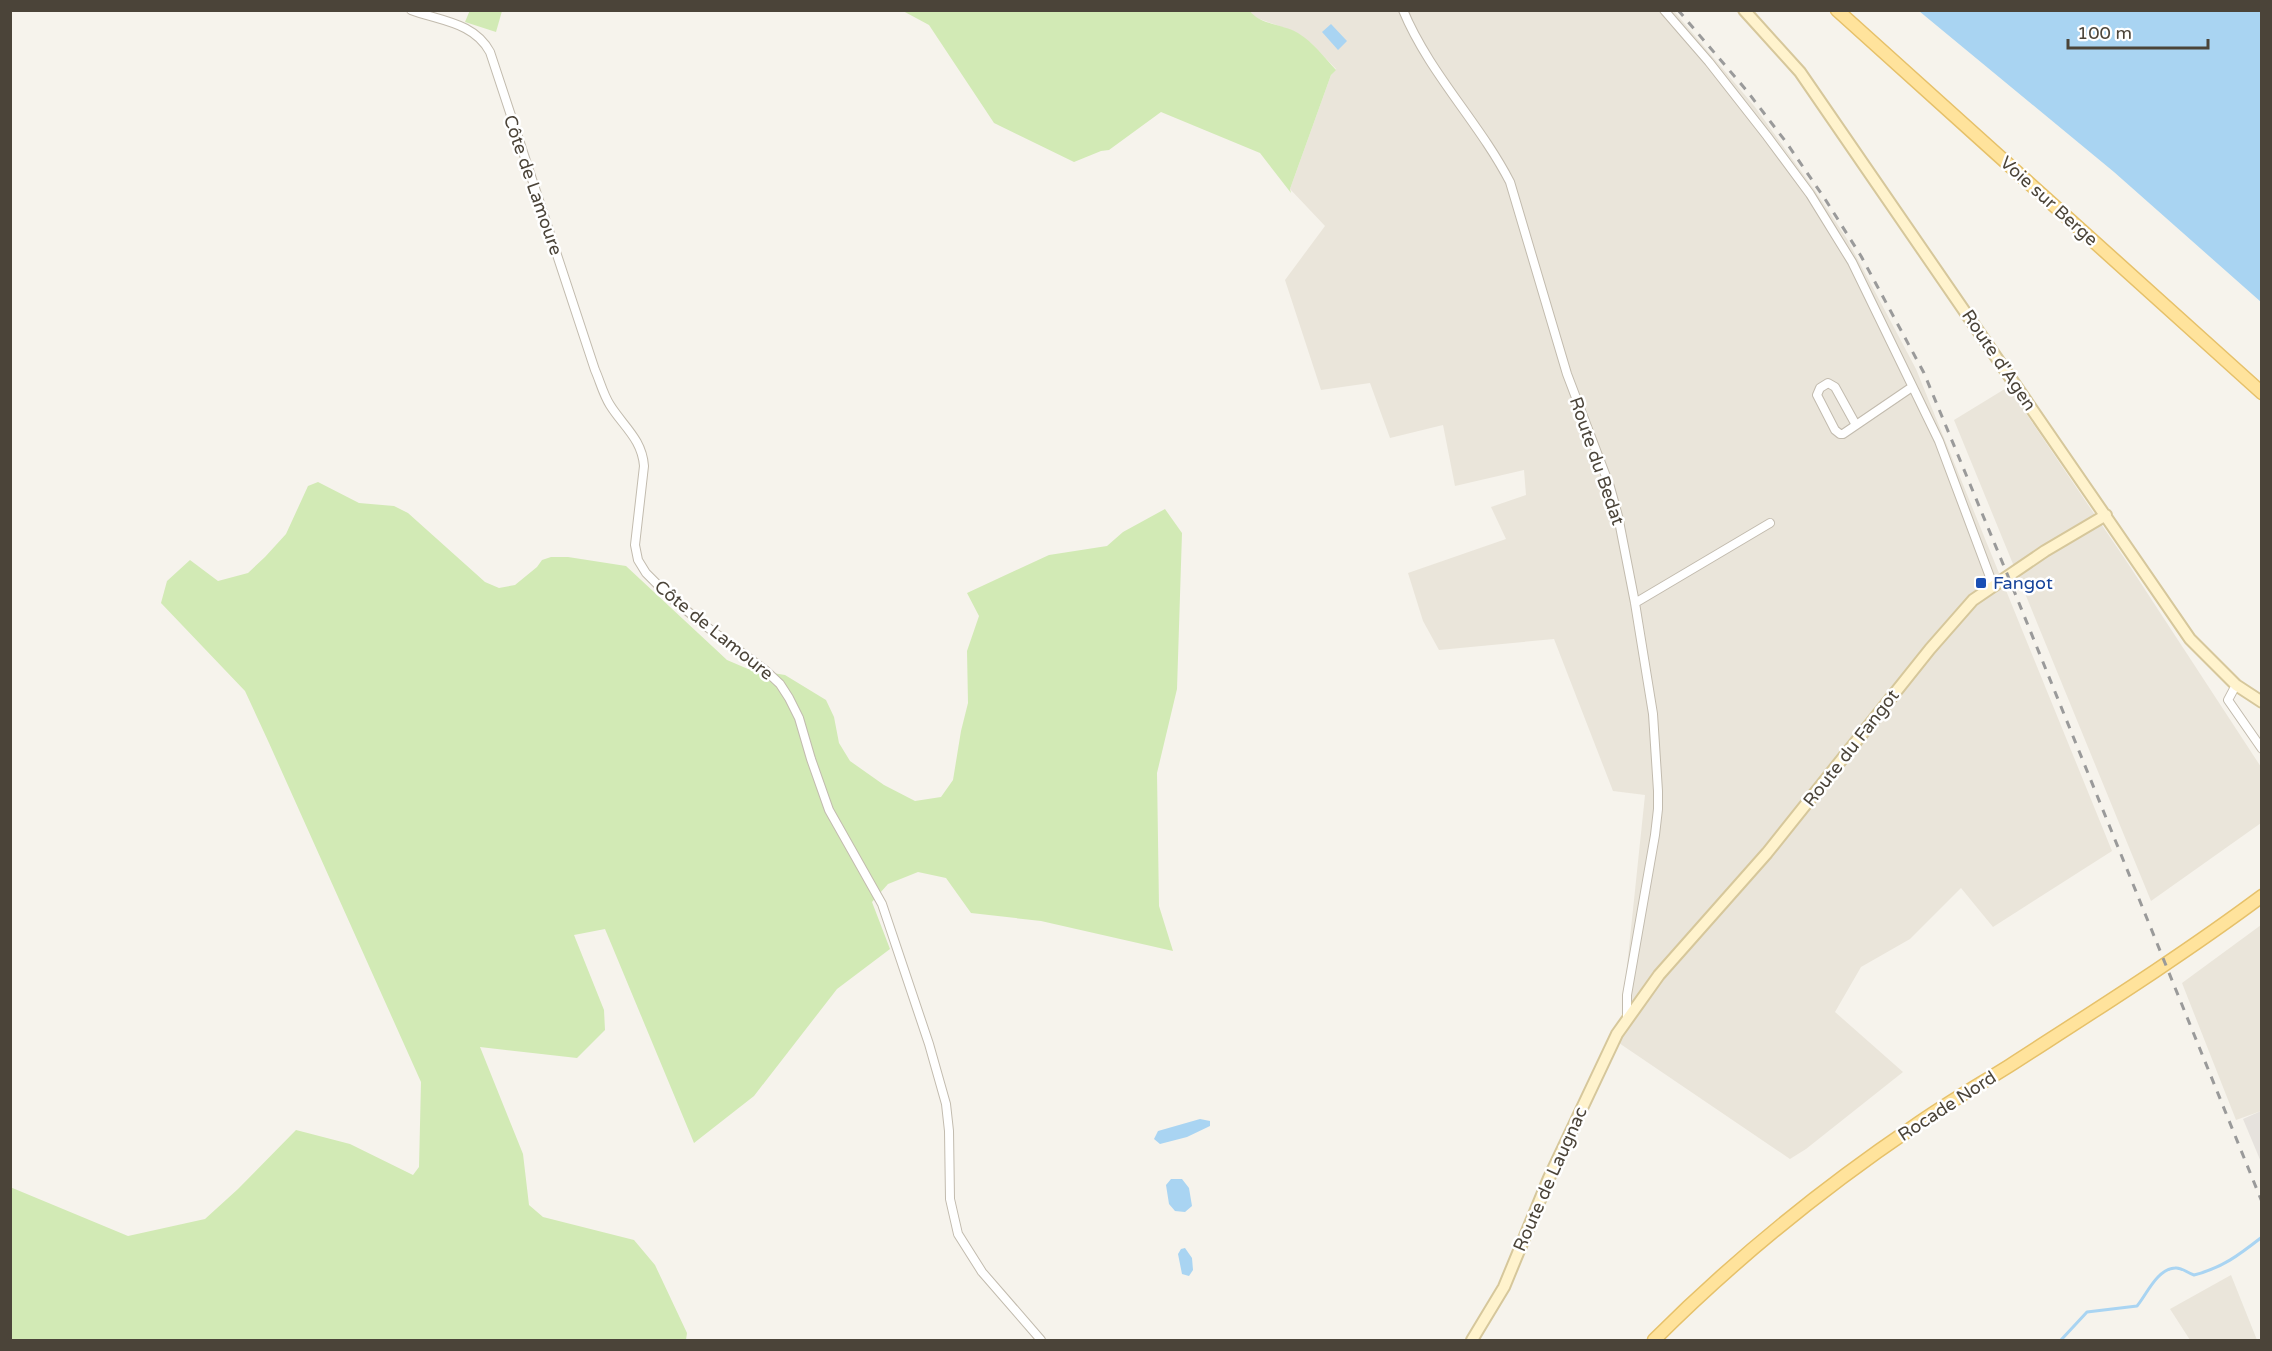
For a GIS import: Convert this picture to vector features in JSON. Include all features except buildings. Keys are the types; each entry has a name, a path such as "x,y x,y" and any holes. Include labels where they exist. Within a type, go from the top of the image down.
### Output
{"main road":[{"name":"Voie sur Berge","path":"1836,10 2262,393"},
{"name":"Rocade Nord","path":"1654,1341 1725,1274 1792,1217 1913,1127 2156,971 2211,934 2261,896"}],"street":[{"name":"Côte de Lamoure","path":"411,10 468,28 479,37 489,52 598,377 607,400 635,436 643,457 644,466 635,545 638,560 646,573 671,598 765,670 780,684 789,698 803,729 829,810 882,904 929,1044 946,1104 949,1131 950,1199 958,1234 982,1272 1041,1341"},
{"name":"Route du Bedat","path":"1403,10 1427,56 1495,153 1510,182 1568,374 1610,487 1618,516 1653,714 1658,809 1627,995 1627,1018"},
{"path":"1664,10 1710,62 1810,194 1852,262 1939,441 1993,585"},
{"name":"Route d'Agen","path":"1744,10 1800,72 2190,639 2211,663 2236,685 2262,702"},
{"path":"1856,425 1835,387 1828,383 1820,388 1817,395 1838,433 1842,434 1856,425 1912,387"},
{"name":"Route du Fangot","path":"1627,1018 1674,957 1767,853 1930,649 1973,600 1993,585 2106,515"},
{"path":"1635,603 1770,523"},
{"path":"2236,685 2228,700 2262,748"},
{"name":"Route de Laugnac","path":"1472,1341 1503,1287 1570,1132 1627,1018"}],"shaded area":[{"path":"1250,11 1674,11 1755,107 1816,192 1847,239 1916,369 2112,851 1993,927 1961,888 1910,939 1861,967 1835,1012 1903,1072 1806,1149 1790,1159 1619,1043 1645,795 1613,791 1554,639 1439,650 1423,621 1408,573 1506,539 1491,507 1526,495 1524,470 1455,486 1443,425 1390,438 1370,383 1321,390 1285,280 1325,226 1290,189 1331,75 1336,69 1312,44 1296,32 1254,17"},
{"path":"2008,387 2127,562 2261,767 2261,823 2151,901 1954,420"},
{"path":"2261,925 2261,1111 2236,1120 2182,983"},
{"path":"2261,1111 2261,1162 2243,1119"},
{"path":"2231,1275 2257,1340 2190,1340 2170,1309"}],"green space":[{"path":"470,10 502,11 496,32 465,22"},
{"path":"903,11 1250,11 1254,16 1266,22 1292,30 1303,37 1336,70 1331,75 1290,189 1291,193 1260,153 1161,112 1109,150 1074,162 994,123 929,25"},
{"path":"318,482 359,503 394,506 408,513 485,582 499,588 515,585 542,560 551,557 568,557 626,566 727,660 748,669 785,675 826,700 834,717 839,743 850,761 884,785 915,801 941,797 953,780 968,703 967,651 979,616 967,593 1049,555 1107,546 1123,532 1165,509 1182,533 1177,689 1157,773 1159,906 1173,951 1041,921 971,913 946,878 918,872 888,884 872,902 890,949 837,989 754,1096 694,1143 605,929 574,935 604,1010 605,1030 577,1058 480,1047 523,1154 529,1205 543,1217 634,1240 655,1265 687,1333 686,1340 11,1340 10,1187 128,1236 205,1219 296,1130 350,1144 413,1175 419,1167 421,1082 269,743 245,691 161,603 167,581 190,560 218,581 248,573 286,534 308,486"}],"water":[{"path":"1919,11 2261,11 2261,302 2114,172"},
{"path":"1331,24 1347,41 1338,50 1322,32"},
{"path":"1200,1119 1210,1121 1210,1126 1187,1137 1160,1144 1154,1139 1158,1131"},
{"path":"1171,1179 1182,1179 1189,1188 1192,1206 1185,1212 1175,1211 1169,1204 1166,1185"},
{"path":"1185,1248 1192,1258 1193,1270 1189,1276 1182,1274 1178,1254 1181,1249"}],"waterway":[{"path":"2061,1340 2087,1312 2137,1306 2158,1277 2169,1269 2180,1268 2194,1275 2213,1269 2246,1250 2262,1237"}],"railway":[{"path":"1678,10 1747,91 1825,199 1861,256 1924,373 2262,1202"}],"place":[{"name":"Fangot","path":"1981,583"}]}
